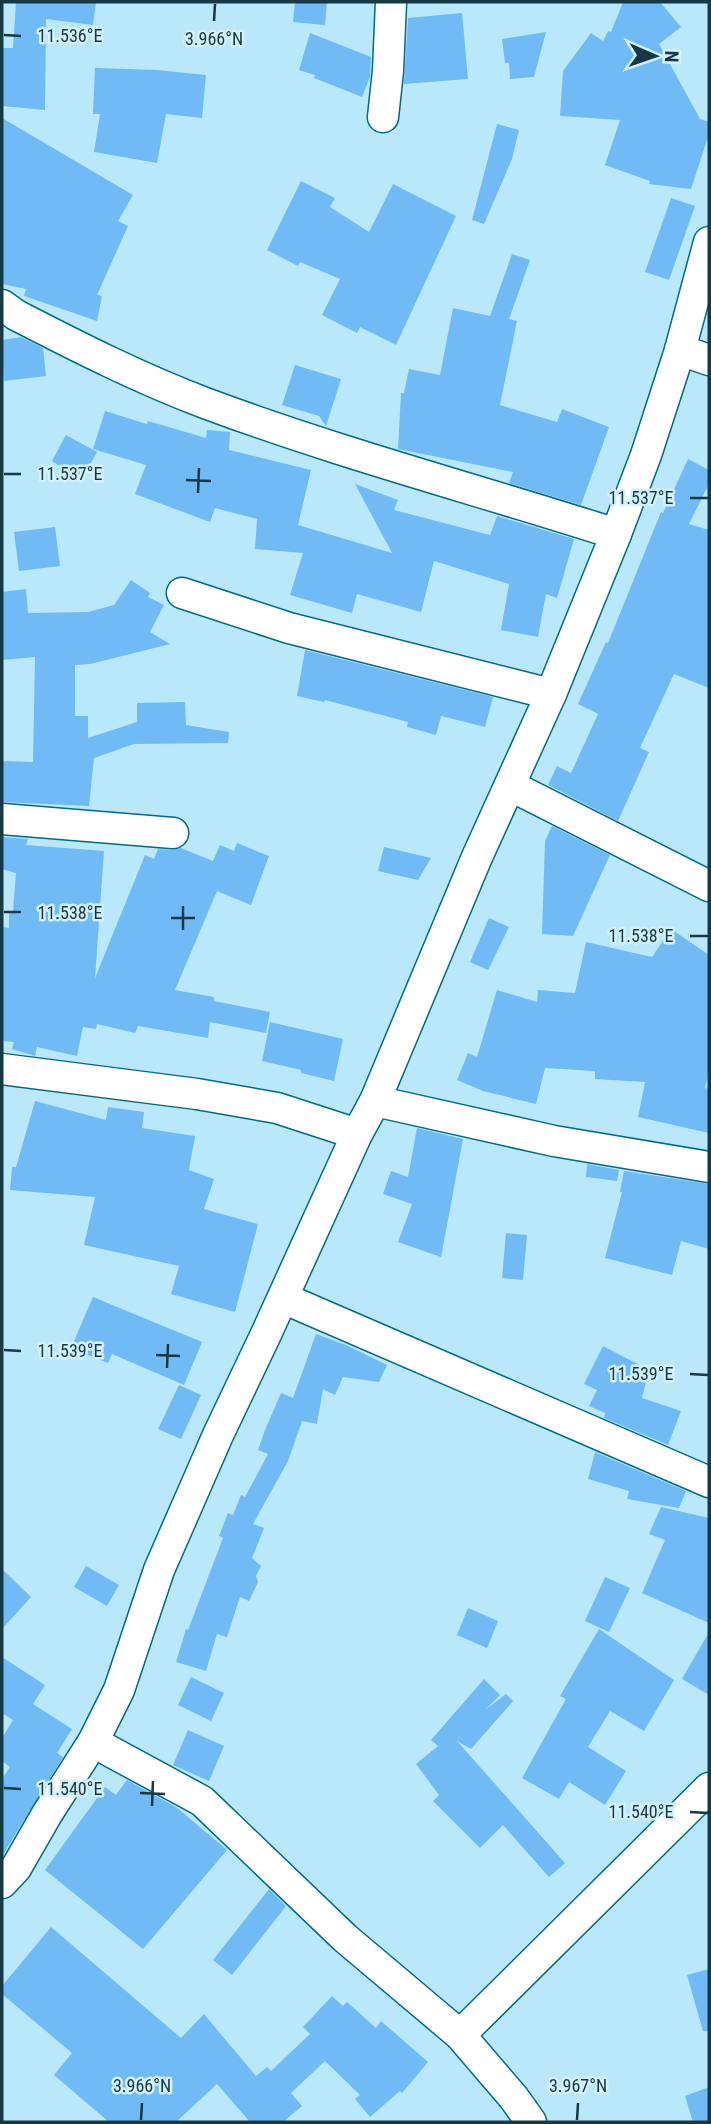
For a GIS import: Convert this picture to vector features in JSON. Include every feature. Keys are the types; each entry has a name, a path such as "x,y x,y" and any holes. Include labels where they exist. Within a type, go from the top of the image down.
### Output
{"street":[{"path":"383,117 391,2"},
{"path":"2,1883 16,1868 93,1742 118,1690 159,1570 218,1435 357,1134 375,1101 477,857 551,694 646,455 680,350 709,242"},
{"path":"2,305 16,315 118,367 204,402 298,436 616,534"},
{"path":"680,350 709,360"},
{"path":"182,593 289,628 551,694"},
{"path":"510,786 709,886"},
{"path":"2,819 173,833"},
{"path":"2,1069 250,1103 277,1108 357,1134"},
{"path":"375,1101 541,1138 709,1167"},
{"path":"283,1298 709,1482"},
{"path":"93,1742 202,1801 345,1938 460,2035 531,2122"},
{"path":"460,2035 709,1788"}],"building":[{"path":"16,2 96,2 93,25 46,19 45,110 2,106 2,48 13,48"},
{"path":"295,2 327,2 325,25 293,22"},
{"path":"623,2 660,2 681,27 659,44 700,119 709,122 709,134 691,189 649,184 650,181 605,165 620,120 560,116 563,71 591,33 603,41 608,31 611,32"},
{"path":"462,13 468,79 404,84 408,18"},
{"path":"546,32 534,77 510,79 509,63 505,63 502,39"},
{"path":"310,33 371,57 370,77 362,97 299,70"},
{"path":"95,68 206,75 202,118 166,114 157,163 94,152 100,114 93,114"},
{"path":"2,118 133,195 118,221 128,226 97,295 102,296 97,321 24,296 26,289 2,284"},
{"path":"497,124 519,130 512,159 484,224 472,220"},
{"path":"301,181 335,198 330,207 369,232 393,184 456,216 396,345 360,327 357,333 322,315 340,279 300,262 298,266 267,250"},
{"path":"671,198 695,206 669,280 645,272"},
{"path":"512,254 530,260 509,319 517,321 500,405 557,422 562,409 609,427 581,505 509,483 513,472 398,449 401,393 404,393 409,369 440,375 453,308 490,316"},
{"path":"21,337 43,348 46,376 4,381 2,340"},
{"path":"295,365 341,379 326,426 319,416 282,405"},
{"path":"105,411 206,438 207,430 230,432 229,450 311,470 298,525 392,553 355,484 398,500 394,510 490,535 497,516 574,539 557,598 546,594 538,637 501,630 509,584 434,561 421,612 357,594 352,613 290,595 303,553 255,549 257,519 215,508 210,522 135,494 146,465 93,449"},
{"path":"66,435 97,452 82,479 52,461"},
{"path":"688,459 709,470 709,484 689,524 709,530 709,688 674,674 640,748 649,752 618,821 548,785 557,766 571,773 598,714 578,704 606,642 608,643 661,512 663,513"},
{"path":"55,527 60,566 19,571 14,532"},
{"path":"131,580 150,593 148,597 164,605 150,632 170,644 90,664 75,665 75,716 88,716 88,738 137,722 137,703 185,702 186,725 229,732 228,743 134,744 94,758 89,806 2,802 2,761 33,762 35,657 2,660 2,592 26,589 28,613 88,612 114,605"},
{"path":"305,650 493,697 485,727 441,716 436,735 407,727 408,722 325,700 324,702 297,696"},
{"path":"552,826 610,855 573,936 542,934 545,841"},
{"path":"2,837 28,839 26,845 104,851 95,978 145,855 154,859 158,849 181,848 213,861 220,845 234,851 237,843 269,856 251,905 217,891 175,990 270,1012 266,1033 210,1022 208,1038 138,1026 135,1033 97,1024 96,1029 83,1027 77,1056 37,1047 35,1056 12,1049 14,1042 2,1041 2,927 9,928 9,911 13,911 16,873 2,869"},
{"path":"384,847 431,858 418,880 378,871"},
{"path":"489,918 509,927 488,970 470,962"},
{"path":"671,929 709,955 709,1071 705,1088 709,1089 709,1133 638,1117 645,1082 595,1079 595,1071 545,1068 536,1104 483,1091 457,1080 468,1053 477,1057 497,990 537,1002 538,990 575,993 586,942 652,957"},
{"path":"270,1022 343,1039 334,1081 262,1061"},
{"path":"35,1101 106,1120 108,1107 144,1112 142,1128 195,1136 189,1170 214,1179 204,1209 258,1224 235,1312 171,1294 179,1266 84,1245 95,1197 10,1190 12,1167 16,1167"},
{"path":"417,1128 463,1139 441,1257 398,1242 412,1204 383,1194 391,1171 408,1177"},
{"path":"587,1164 619,1170 617,1181 586,1177"},
{"path":"624,1171 709,1184 709,1249 681,1241 672,1275 605,1258 622,1192"},
{"path":"506,1233 527,1235 523,1280 502,1278"},
{"path":"93,1297 202,1342 184,1385 112,1354 108,1363 71,1348"},
{"path":"316,1334 387,1365 379,1382 343,1377 335,1395 323,1389 317,1424 302,1421 288,1461 253,1524 264,1528 252,1558 261,1566 256,1576 258,1582 249,1601 240,1597 227,1637 217,1634 206,1671 176,1662 186,1629 188,1630 223,1538 219,1536 228,1513 233,1515 241,1495 245,1497 268,1454 258,1450 265,1430 281,1393 293,1398"},
{"path":"603,1346 649,1370 642,1398 681,1411 668,1445 604,1418 605,1413 589,1406 597,1390 584,1384"},
{"path":"179,1385 201,1395 181,1439 158,1429"},
{"path":"595,1452 686,1491 679,1508 627,1499 629,1491 588,1479"},
{"path":"661,1507 709,1518 709,1623 642,1593 665,1540 649,1534"},
{"path":"86,1566 119,1585 107,1606 74,1587"},
{"path":"2,1569 31,1597 2,1629"},
{"path":"605,1577 630,1588 609,1632 585,1621"},
{"path":"468,1608 498,1621 487,1648 457,1635"},
{"path":"599,1629 674,1680 644,1731 610,1711 588,1747 626,1771 605,1805 569,1782 559,1799 522,1778 566,1699 560,1696"},
{"path":"709,1632 709,1695 682,1679"},
{"path":"2,1657 45,1685 33,1704 72,1729 57,1753 63,1757 2,1856 2,1779 10,1767 2,1761 2,1738 13,1720 2,1713"},
{"path":"191,1677 224,1693 211,1721 178,1705"},
{"path":"484,1679 500,1695 485,1710 506,1694 513,1701 471,1749 457,1741 565,1863 549,1877 503,1825 480,1848 433,1801 439,1795 416,1764 438,1746 431,1740"},
{"path":"188,1730 224,1746 209,1781 173,1765"},
{"path":"127,1780 176,1807 227,1850 143,1949 45,1870 105,1787 116,1795"},
{"path":"269,1889 286,1906 232,1975 213,1960"},
{"path":"51,1927 181,2038 204,2014 256,2076 267,2067 271,2071 310,2034 303,2027 332,1996 343,2006 347,2002 376,2028 381,2021 428,2062 402,2093 400,2091 370,2117 355,2099 360,2095 325,2061 291,2093 302,2106 283,2122 250,2122 217,2084 176,2122 109,2122 54,2075 72,2053 2,1994 2,1986"},
{"path":"709,1969 709,2031 703,2031 687,1975"},
{"path":"709,2087 709,2122 693,2122 685,2096"}]}
